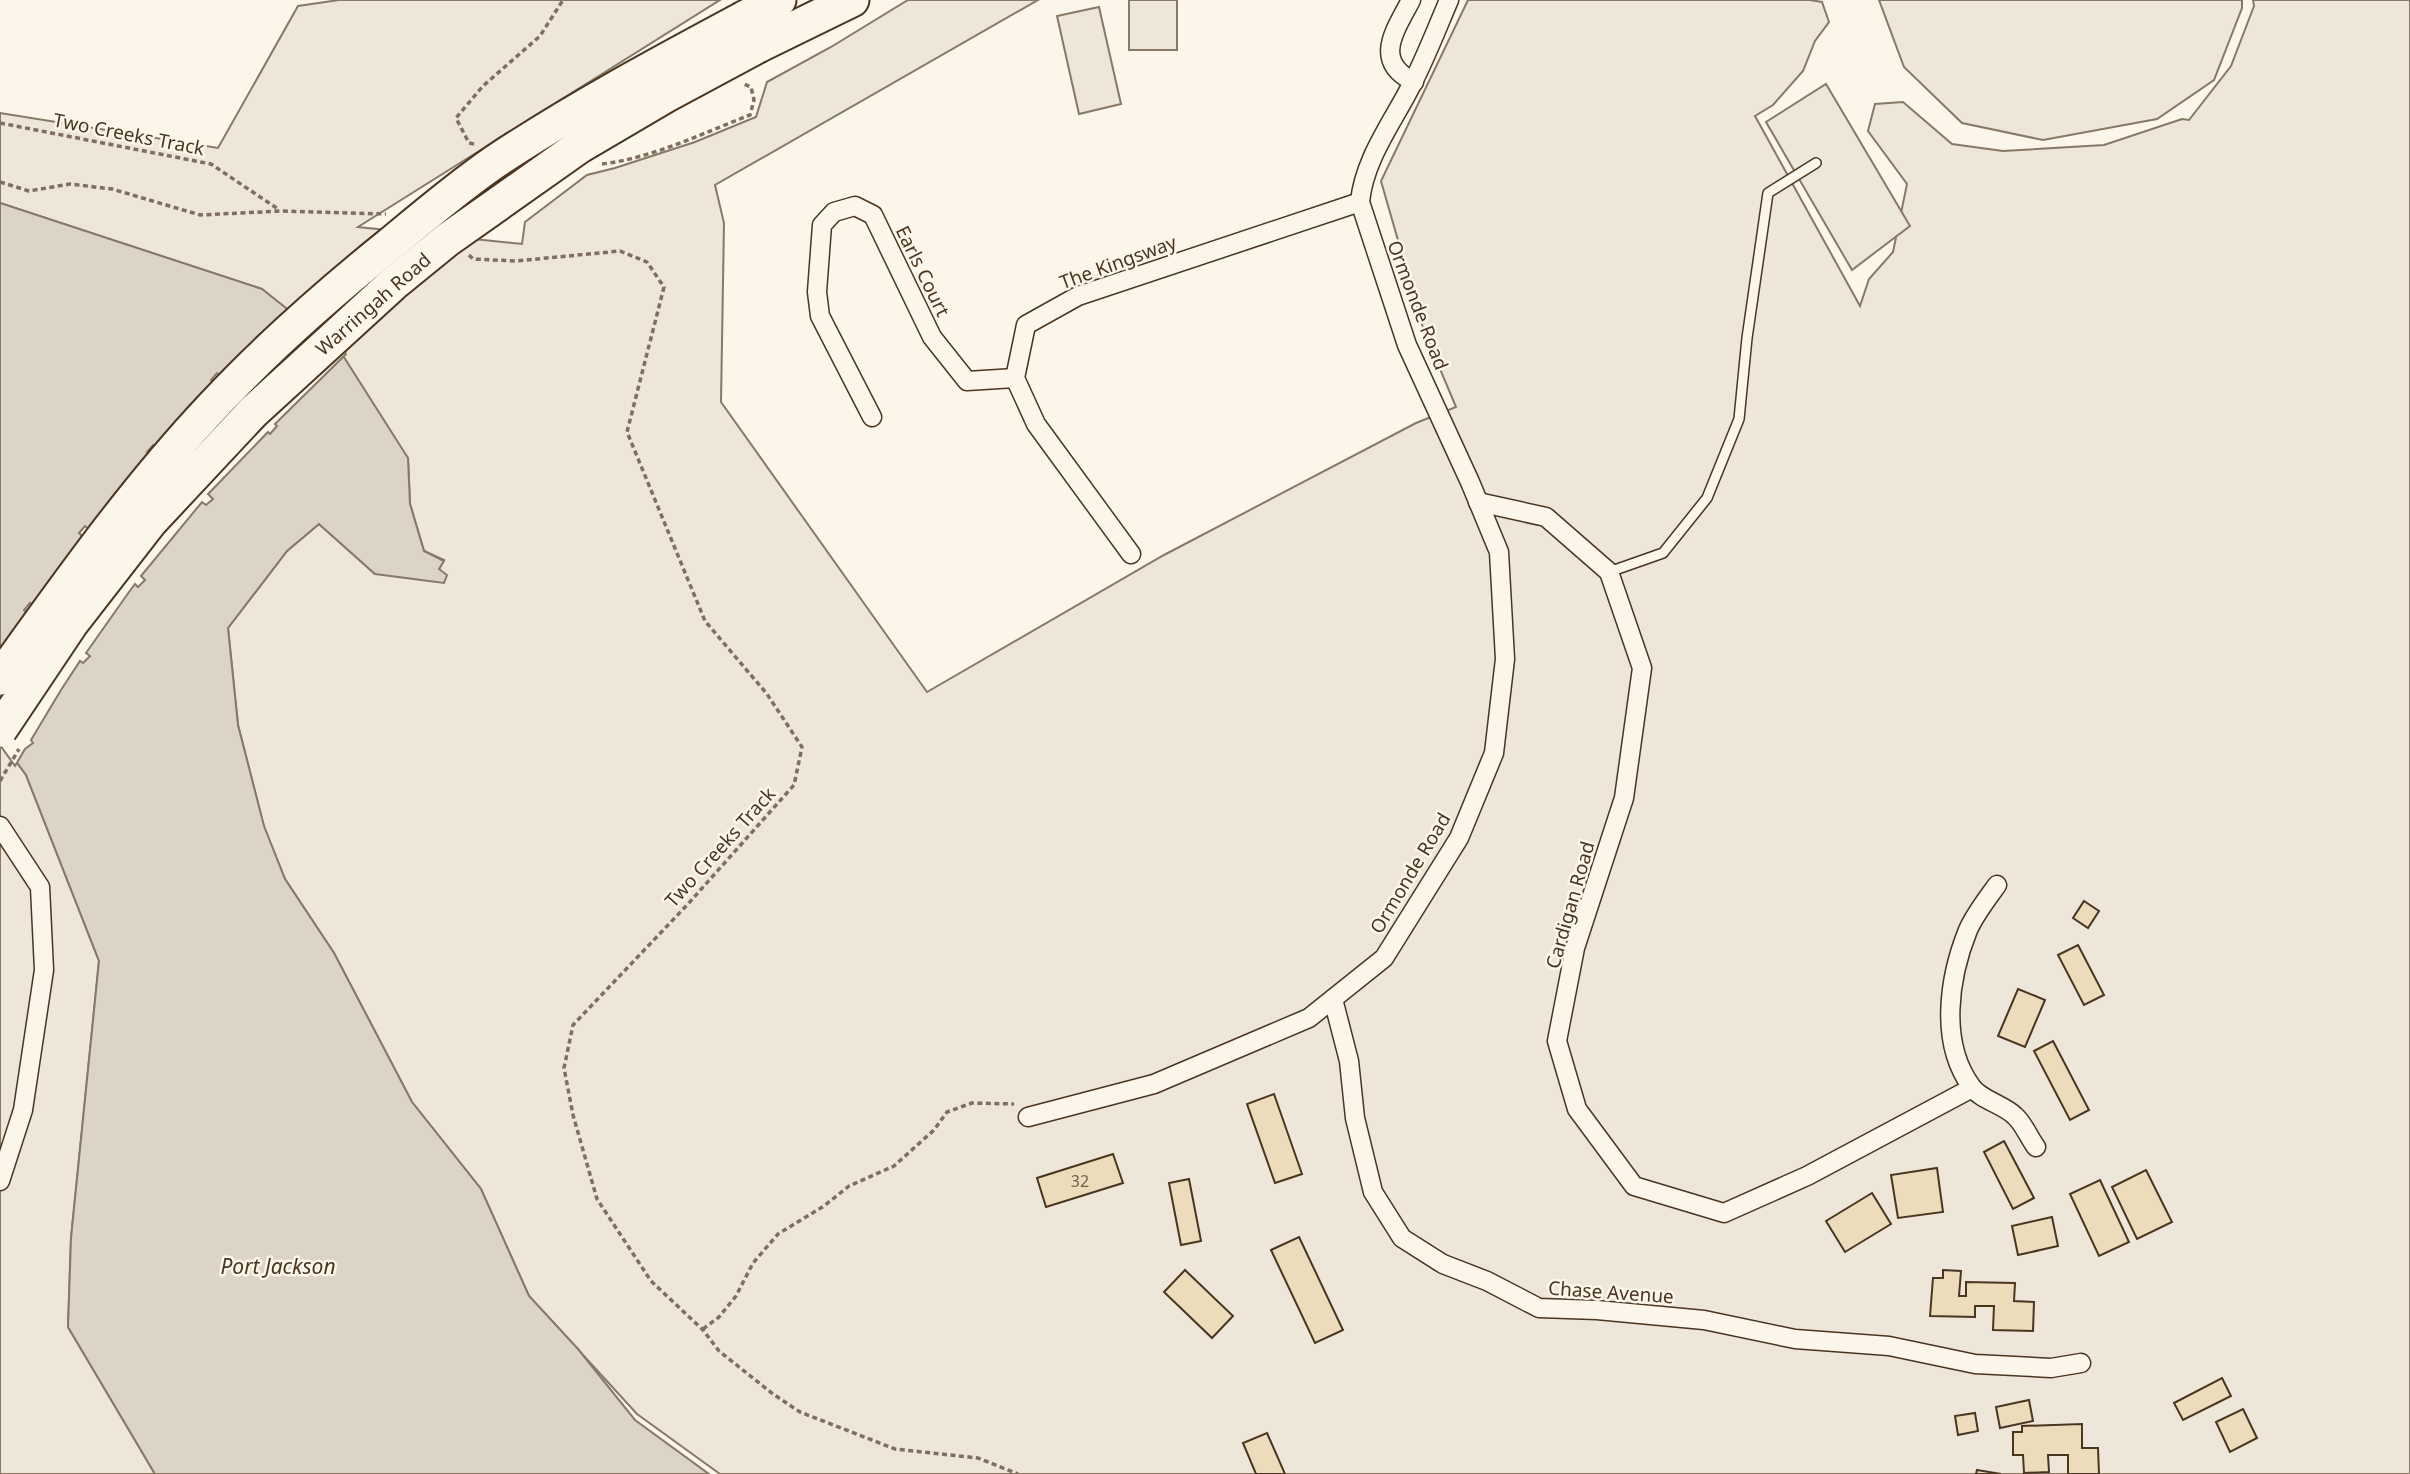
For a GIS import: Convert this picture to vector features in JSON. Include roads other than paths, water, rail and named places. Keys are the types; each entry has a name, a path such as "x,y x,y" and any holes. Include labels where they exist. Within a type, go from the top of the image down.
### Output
{"highway":[{"name":"Warringah Road","path":"10,739 71,624 151,521 253,412 393,284 447,240 580,146 665,96 751,32 779,0"},
{"name":"Warringah Road","path":"0,678 146,482 212,407 324,298 444,200 495,162 585,104 751,32 852,0"}],"street":[{"path":"1411,0 1393,35 1390,56 1398,72 1414,82"},
{"path":"1360,202 1369,164 1414,82 1450,0"},
{"name":"The Kingsway","path":"1015,378 1026,326 1050,310 1078,296 1360,202"},
{"name":"Ormonde Road","path":"1034,1115 1154,1084 1309,1018 1384,958 1459,838 1494,752 1505,659 1499,552 1407,345 1360,202"},
{"name":"Earls Court","path":"872,417 820,316 817,292 821,225 834,212 855,206 873,215 932,337 967,381 1015,378"},
{"path":"1015,378 1036,424 1130,554"},
{"name":"Cardigan Road","path":"1478,502 1546,517 1609,572 1642,668 1625,798 1576,948 1558,1041 1577,1109 1634,1186 1724,1213 1807,1176 1972,1088"},
{"path":"0,826 40,887 44,970 23,1110 0,1181"},
{"path":"1997,885 1968,928 1959,958 1950,1012 1952,1044 1972,1088 2016,1116 2036,1147"},
{"name":"Chase Avenue","path":"1333,999 1349,1061 1360,1140 1373,1192 1402,1238 1443,1264 1487,1281 1539,1308 1597,1310 1704,1320 1795,1339 1889,1346 1975,1364 2051,1368 2081,1363"}],"lane":[{"path":"1609,572 1663,553 1707,498 1739,419 1747,338 1768,193 1816,163"}],"water":[{"name":"Port Jackson","path":"0,203 262,289 340,351 408,458 410,504 424,551 444,561 439,569 447,575 444,583 375,574 319,524 287,551 228,628 238,725 264,826 285,879 334,953 412,1102 481,1189 529,1296 578,1349 635,1420 709,1474 155,1474 68,1327 71,1238 99,961 26,775 0,739"}]}
